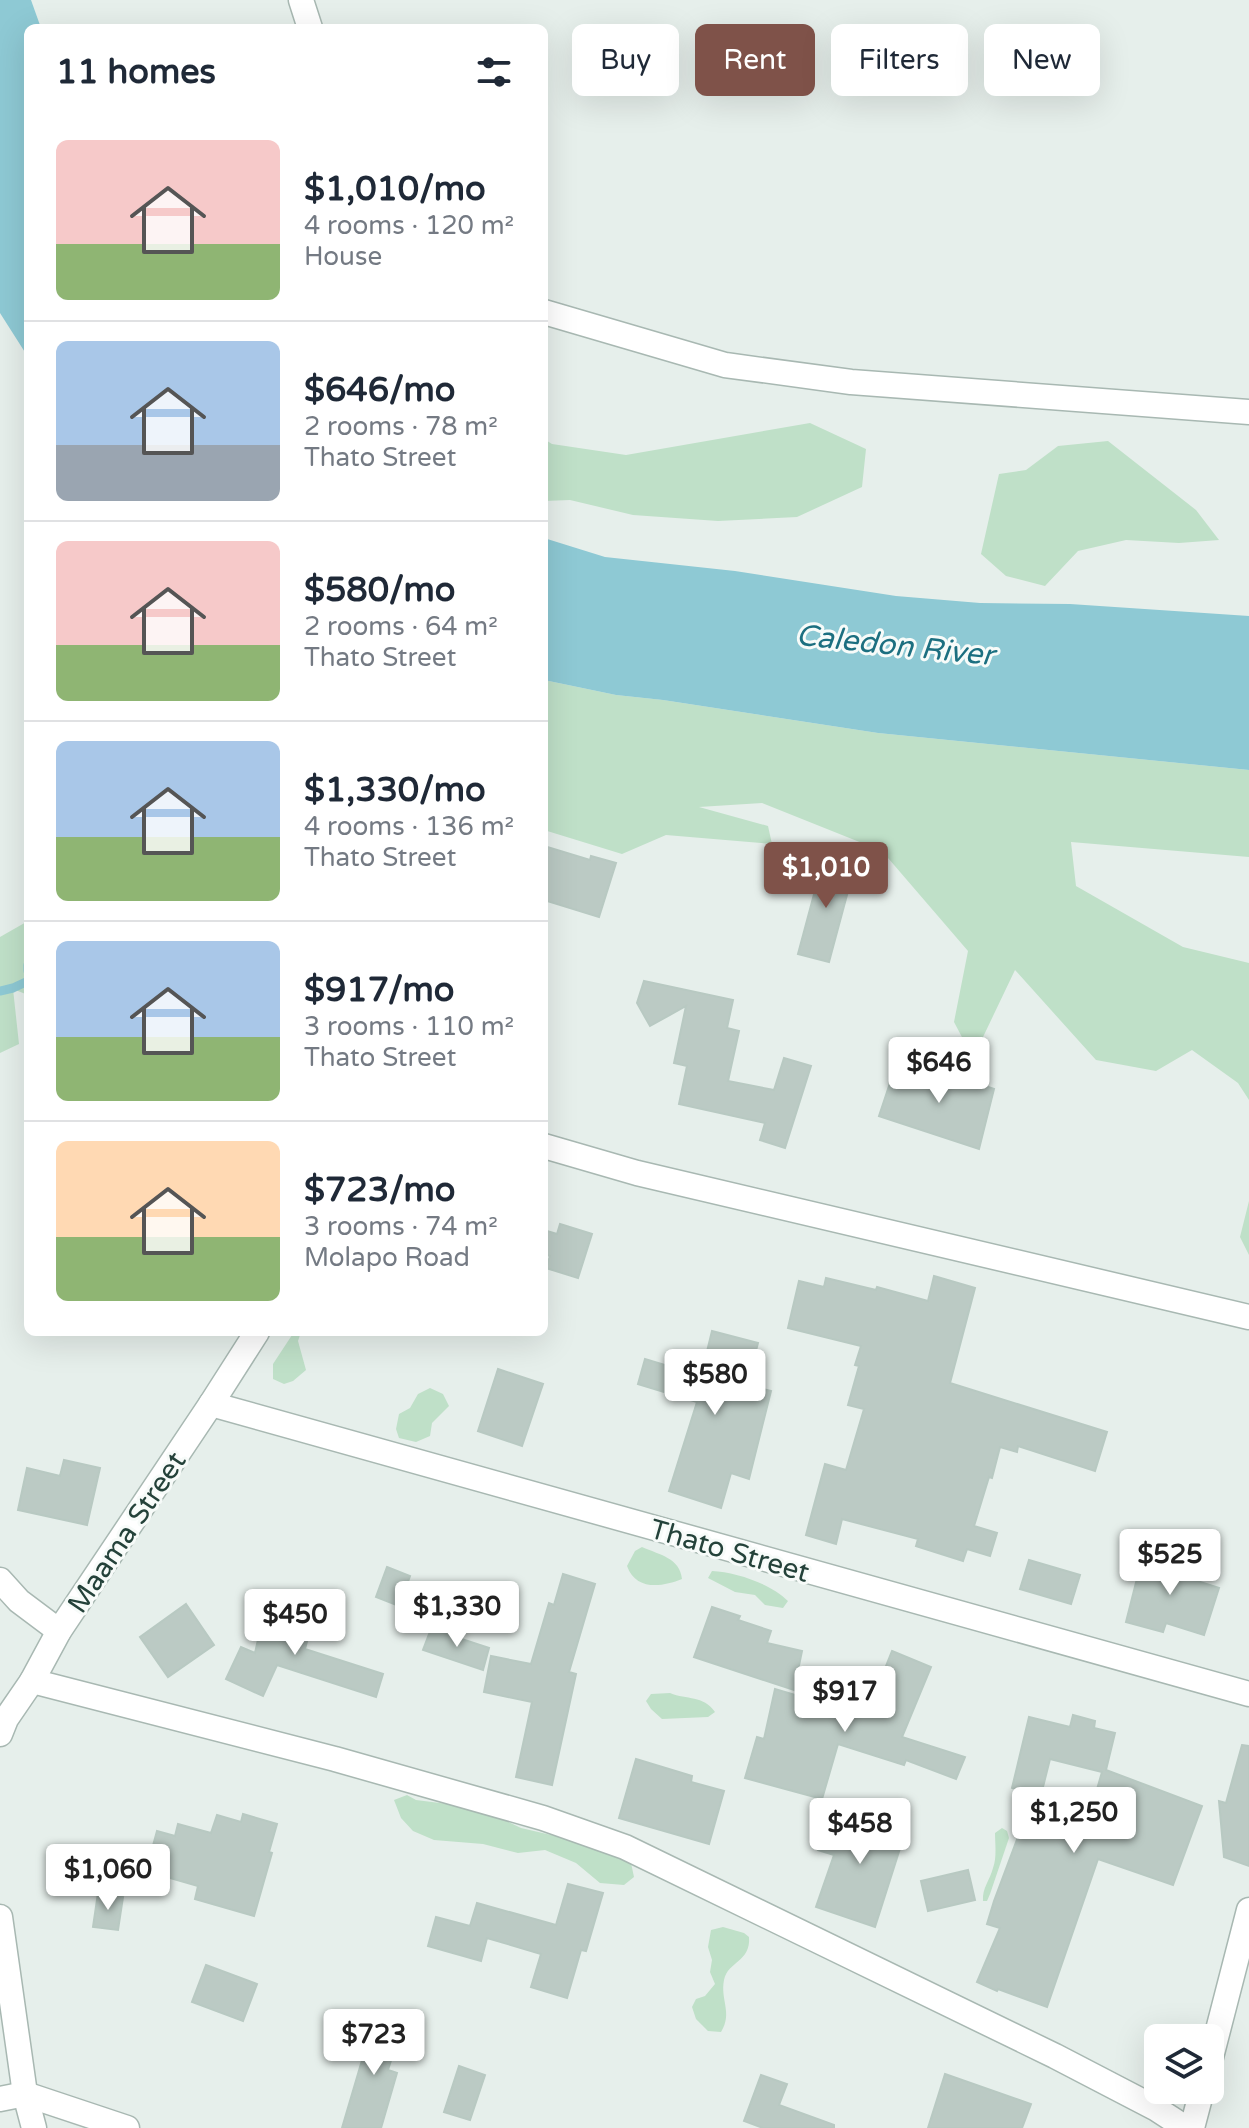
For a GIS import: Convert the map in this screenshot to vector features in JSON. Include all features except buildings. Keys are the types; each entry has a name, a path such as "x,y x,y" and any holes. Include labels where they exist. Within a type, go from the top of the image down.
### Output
{"street":[{"path":"301,0 309,24"},
{"path":"548,313 725,365 851,382 1249,412"},
{"path":"548,1147 637,1173 1249,1317"},
{"name":"Maama Street","path":"0,1734 59,1631 254,1336"},
{"name":"Thato Street","path":"211,1404 1249,1694"},
{"path":"0,1580 19,1601 59,1631"},
{"path":"32,1681 350,1763 543,1818 625,1847 1055,2056 1189,2128 1197,2104"},
{"path":"1222,2024 1243,1961 1249,1910"},
{"path":"0,1917 25,2094 34,2128"},
{"path":"0,2099 25,2094 127,2128"}],"green space":[{"path":"810,423 866,449 862,487 797,517 718,521 633,515 570,500 548,501 548,442 626,455"},
{"path":"1108,441 1196,510 1219,540 1179,543 1126,540 1078,551 1045,586 1006,576 981,554 999,474 1026,470 1058,446"},
{"path":"548,681 616,695 878,733 1249,770 1249,857 1071,842 1076,886 1183,947 1249,963 1249,1100 1238,1083 1192,1050 1156,1071 1096,1060 1015,970 973,1058 954,1022 968,951 882,851 762,803 699,807 768,826 772,844 666,835 622,854 548,831"},
{"path":"24,923 24,993 13,989 19,1044 0,1053 0,937"},
{"path":"1249,1201 1249,1255 1240,1237"},
{"path":"291,1336 300,1336 298,1341 306,1370 284,1384 273,1379 273,1364"},
{"path":"430,1388 443,1394 449,1406 432,1423 430,1436 416,1442 399,1438 396,1429 399,1414 410,1408 418,1394"},
{"path":"642,1547 673,1562 682,1579 658,1585 637,1580 627,1566 635,1551"},
{"path":"712,1571 753,1580 788,1601 783,1608 765,1605 755,1595 735,1592 708,1578"},
{"path":"670,1693 700,1700 715,1712 708,1717 662,1719 646,1701 651,1694"},
{"path":"407,1795 416,1800 464,1806 521,1828 609,1851 631,1863 634,1877 624,1885 600,1883 576,1863 545,1850 518,1853 483,1844 434,1840 413,1831 401,1818 394,1800"},
{"path":"1002,1828 1009,1838 990,1894 987,1901 983,1901 994,1864 995,1833"},
{"path":"723,1927 744,1933 749,1937 749,1945 724,1980 726,2019 721,2032 708,2031 696,2019 692,2007 696,1999 705,1996 715,1984 710,1972 712,1960 708,1947 711,1930"}],"water":[{"path":"0,0 31,0 40,24 24,24 24,351 0,313"},
{"name":"Caledon River","path":"548,539 605,557 735,571 896,596 1249,616 1249,770 878,733 616,695 548,681"}],"waterway":[{"path":"0,991 24,983"}]}
